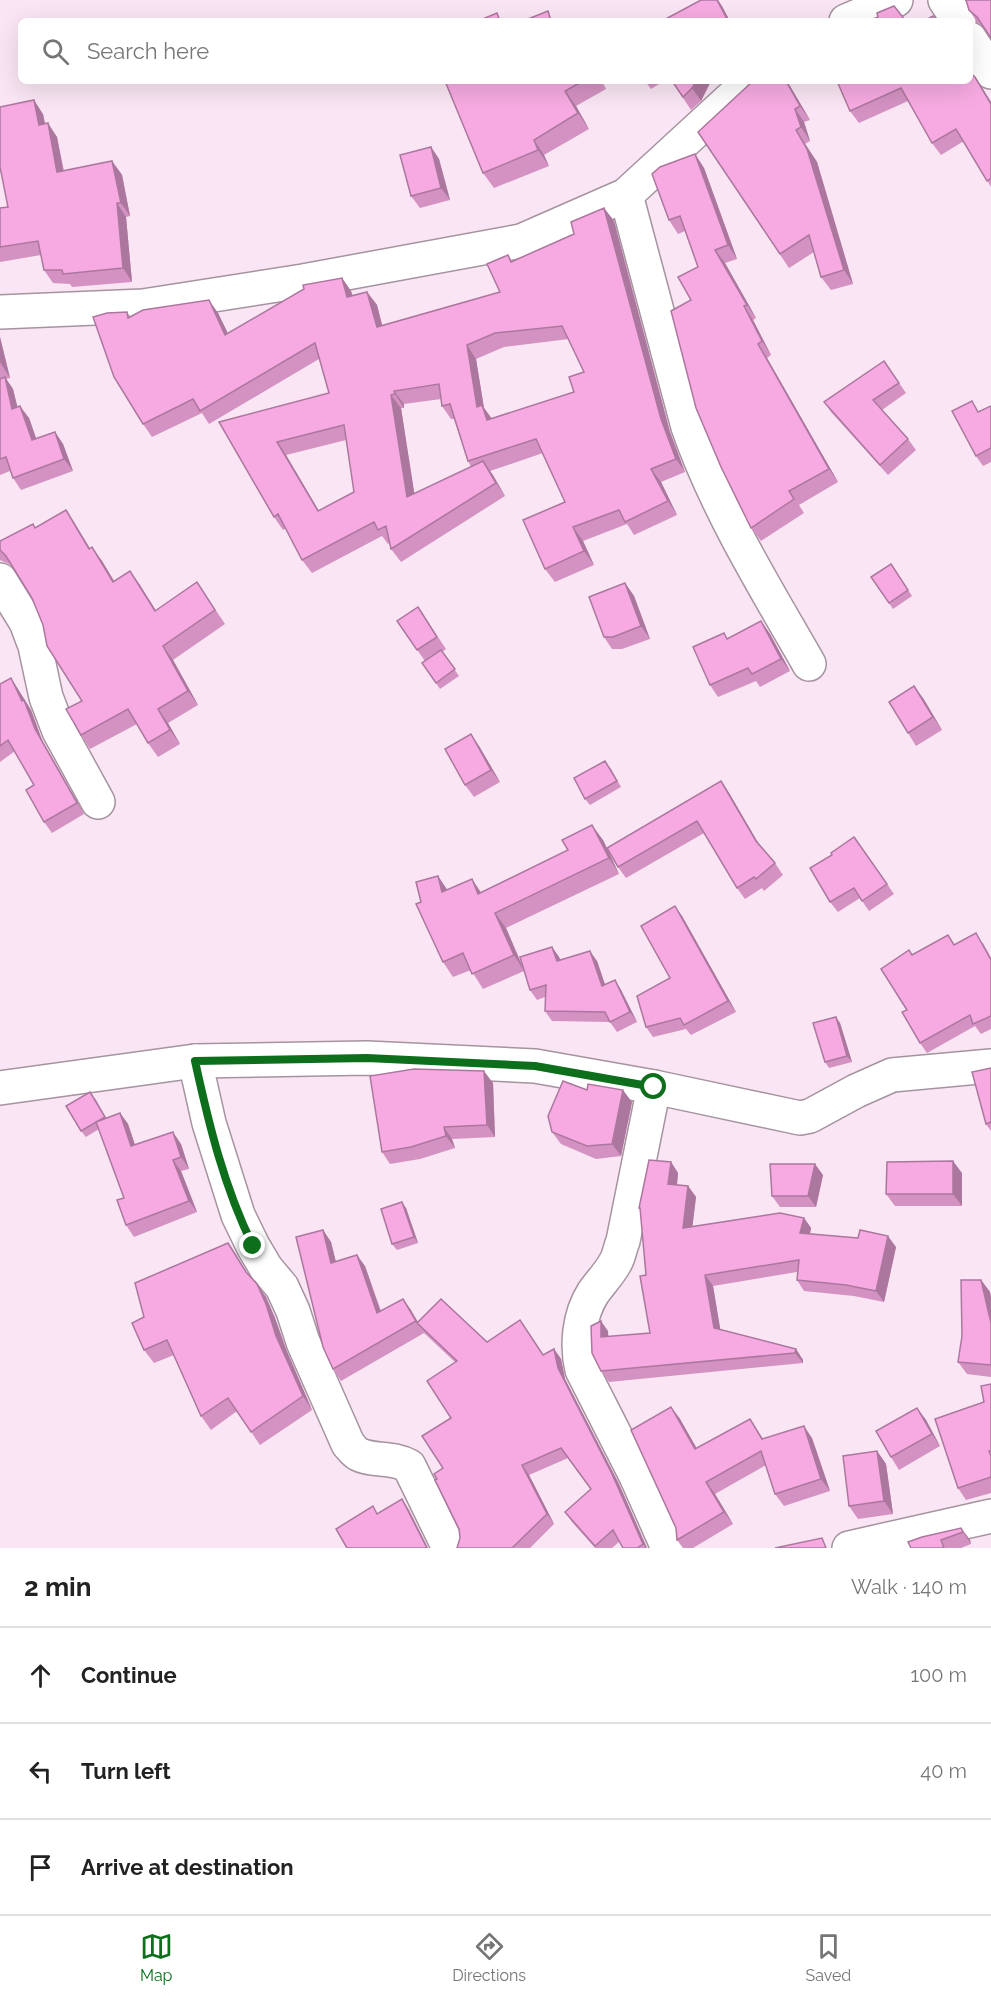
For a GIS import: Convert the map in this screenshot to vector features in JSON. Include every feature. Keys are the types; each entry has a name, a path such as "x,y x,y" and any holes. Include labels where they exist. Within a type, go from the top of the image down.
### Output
{"street":[{"path":"853,18 896,0"},
{"path":"945,0 957,18"},
{"path":"973,44 991,72"},
{"path":"0,312 143,306 303,281 521,241 626,195 747,84"},
{"path":"626,195 688,427 701,465 735,532 809,664"},
{"path":"0,580 26,622 35,646 46,697 59,731 98,802"},
{"path":"0,1088 195,1061 367,1058 535,1066 654,1087 800,1118 823,1110 856,1091 892,1076 991,1066"},
{"path":"195,1061 209,1123 238,1215 257,1253 282,1287 303,1342 348,1444 357,1454 398,1460 409,1466 449,1548"},
{"path":"654,1087 623,1241 615,1262 586,1306 578,1353 582,1370 636,1476 668,1548"},
{"path":"849,1548 991,1516"}],"building":[{"path":"701,0 717,0 726,18 668,18"},
{"path":"966,0 991,0 991,38 977,17 969,10"},
{"path":"894,6 904,18 876,18 878,17 877,13"},
{"path":"548,11 550,18 530,18"},
{"path":"497,13 499,18 485,18"},
{"path":"973,75 991,104 991,178 987,181 956,129 932,143 901,88 850,111 838,84 973,84"},
{"path":"446,84 578,84 565,91 578,113 534,140 538,150 483,173"},
{"path":"674,84 694,84 692,88 683,97"},
{"path":"750,84 788,84 800,106 795,109 801,127 796,130 807,149 844,270 821,277 809,235 780,254 698,132"},
{"path":"34,100 39,125 48,123 57,172 112,161 121,203 117,203 123,268 63,274 62,270 44,270 38,241 0,247 0,208 8,207 0,167 0,107"},
{"path":"431,147 441,188 411,196 400,155"},
{"path":"695,154 728,245 715,250 747,305 744,306 762,341 758,344 829,469 789,491 794,499 751,528 721,467 696,408 671,311 691,300 678,277 698,267 680,216 669,220 652,174 660,167"},
{"path":"604,208 661,419 676,459 651,469 668,501 625,522 619,510 573,527 584,551 545,569 523,520 565,502 536,439 468,461 450,404 442,406 439,384 394,391 395,394 391,395 407,497 483,461 496,483 391,549 386,526 378,530 374,522 302,560 278,514 274,517 219,422 329,393 315,343 200,411 193,399 143,424 114,377 93,317 107,313 127,312 128,318 143,310 209,300 225,335 304,289 303,285 342,278 347,297 367,292 377,327 500,292 487,264 508,255 511,262 574,234 571,222","holes":["562,326 584,372 569,377 574,392 487,420 482,405 477,407 467,345 495,333","344,425 354,492 318,511 277,442"]},
{"path":"884,361 899,383 873,400 908,439 880,465 824,402"},
{"path":"5,377 12,409 20,406 32,440 55,432 64,459 13,478 6,457 0,459 0,379"},
{"path":"972,401 978,412 991,406 991,448 976,456 952,411"},
{"path":"66,510 89,549 92,547 113,582 130,571 155,611 197,582 215,610 163,646 188,691 158,709 170,730 148,743 128,709 81,735 66,709 82,701 47,646 43,625 32,598 0,550 0,541 33,524 35,528"},
{"path":"891,564 908,590 889,603 871,577"},
{"path":"625,583 641,626 613,637 604,637 589,597"},
{"path":"418,607 437,637 417,650 397,621"},
{"path":"761,621 781,659 752,674 748,668 710,685 693,647 724,633 727,639"},
{"path":"441,650 455,669 436,683 422,663"},
{"path":"11,678 22,701 24,700 35,729 77,803 44,822 26,790 34,785 8,740 0,746 0,684"},
{"path":"914,686 933,717 908,733 889,702"},
{"path":"471,734 491,770 465,785 445,749"},
{"path":"605,761 617,781 585,799 574,778"},
{"path":"721,781 756,841 775,863 756,879 754,877 737,888 697,821 618,867 607,848"},
{"path":"592,825 609,858 495,913 514,955 472,974 463,953 443,962 416,904 421,902 416,882 438,876 442,892 472,879 478,894 568,850 562,840"},
{"path":"854,837 887,884 862,901 854,888 830,902 810,868 832,855 831,853"},
{"path":"675,906 728,1001 684,1025 680,1018 646,1027 637,996 670,978 641,926"},
{"path":"976,933 991,960 991,1016 973,1024 970,1015 920,1043 902,1012 907,1010 881,969 909,950 912,955 948,935 954,945"},
{"path":"552,947 557,961 590,951 602,986 615,980 630,1012 610,1022 605,1012 545,1011 546,985 530,990 520,957"},
{"path":"836,1017 847,1056 825,1062 813,1023"},
{"path":"991,1068 991,1122 986,1124 972,1072"},
{"path":"414,1069 484,1071 487,1125 444,1127 446,1136 411,1147 382,1152 370,1076"},
{"path":"563,1081 587,1090 588,1084 623,1090 612,1144 587,1146 552,1132 548,1116"},
{"path":"90,1092 105,1117 81,1131 66,1106"},
{"path":"120,1113 131,1146 173,1132 181,1157 173,1160 189,1201 126,1225 117,1200 124,1198 96,1122"},
{"path":"649,1160 671,1162 668,1184 688,1186 683,1228 780,1213 804,1218 800,1233 858,1238 860,1230 888,1236 876,1291 846,1285 797,1280 799,1260 705,1275 714,1328 796,1349 795,1353 601,1371 592,1353 591,1326 601,1321 601,1337 650,1333 640,1276 646,1275 639,1208"},
{"path":"953,1161 953,1194 886,1194 887,1162"},
{"path":"770,1164 815,1164 808,1196 772,1196"},
{"path":"402,1202 414,1237 392,1244 381,1209"},
{"path":"323,1230 331,1263 357,1255 377,1313 403,1299 416,1321 333,1369 323,1347 296,1237"},
{"path":"228,1243 246,1272 257,1284 276,1336 303,1396 251,1432 228,1398 201,1416 167,1340 144,1350 132,1323 144,1317 135,1283"},
{"path":"961,1280 981,1280 991,1323 991,1365 958,1362 962,1336"},
{"path":"441,1299 487,1342 520,1320 543,1355 554,1349 558,1368 612,1474 643,1544 637,1548 623,1548 613,1530 595,1546 565,1512 591,1489 561,1448 522,1465 547,1514 512,1548 457,1548 460,1538 459,1529 435,1480 437,1479 434,1474 443,1468 422,1436 451,1418 427,1381 457,1361 417,1323"},
{"path":"991,1384 991,1451 989,1451 991,1477 958,1488 935,1419 984,1402 981,1386"},
{"path":"671,1407 695,1449 750,1419 762,1439 804,1426 821,1479 775,1494 761,1451 706,1482 724,1512 677,1540 676,1528 631,1430"},
{"path":"917,1408 932,1434 891,1457 876,1431"},
{"path":"877,1451 884,1501 849,1506 843,1456"},
{"path":"402,1499 427,1548 347,1548 336,1529 373,1506 377,1514"},
{"path":"961,1528 963,1532 941,1540 944,1548 911,1548 908,1542 922,1537"},
{"path":"822,1538 826,1548 775,1548"}],"route":[{"path":"253,1246 228,1188 209,1123 195,1061 367,1058 535,1066 654,1087"}]}
